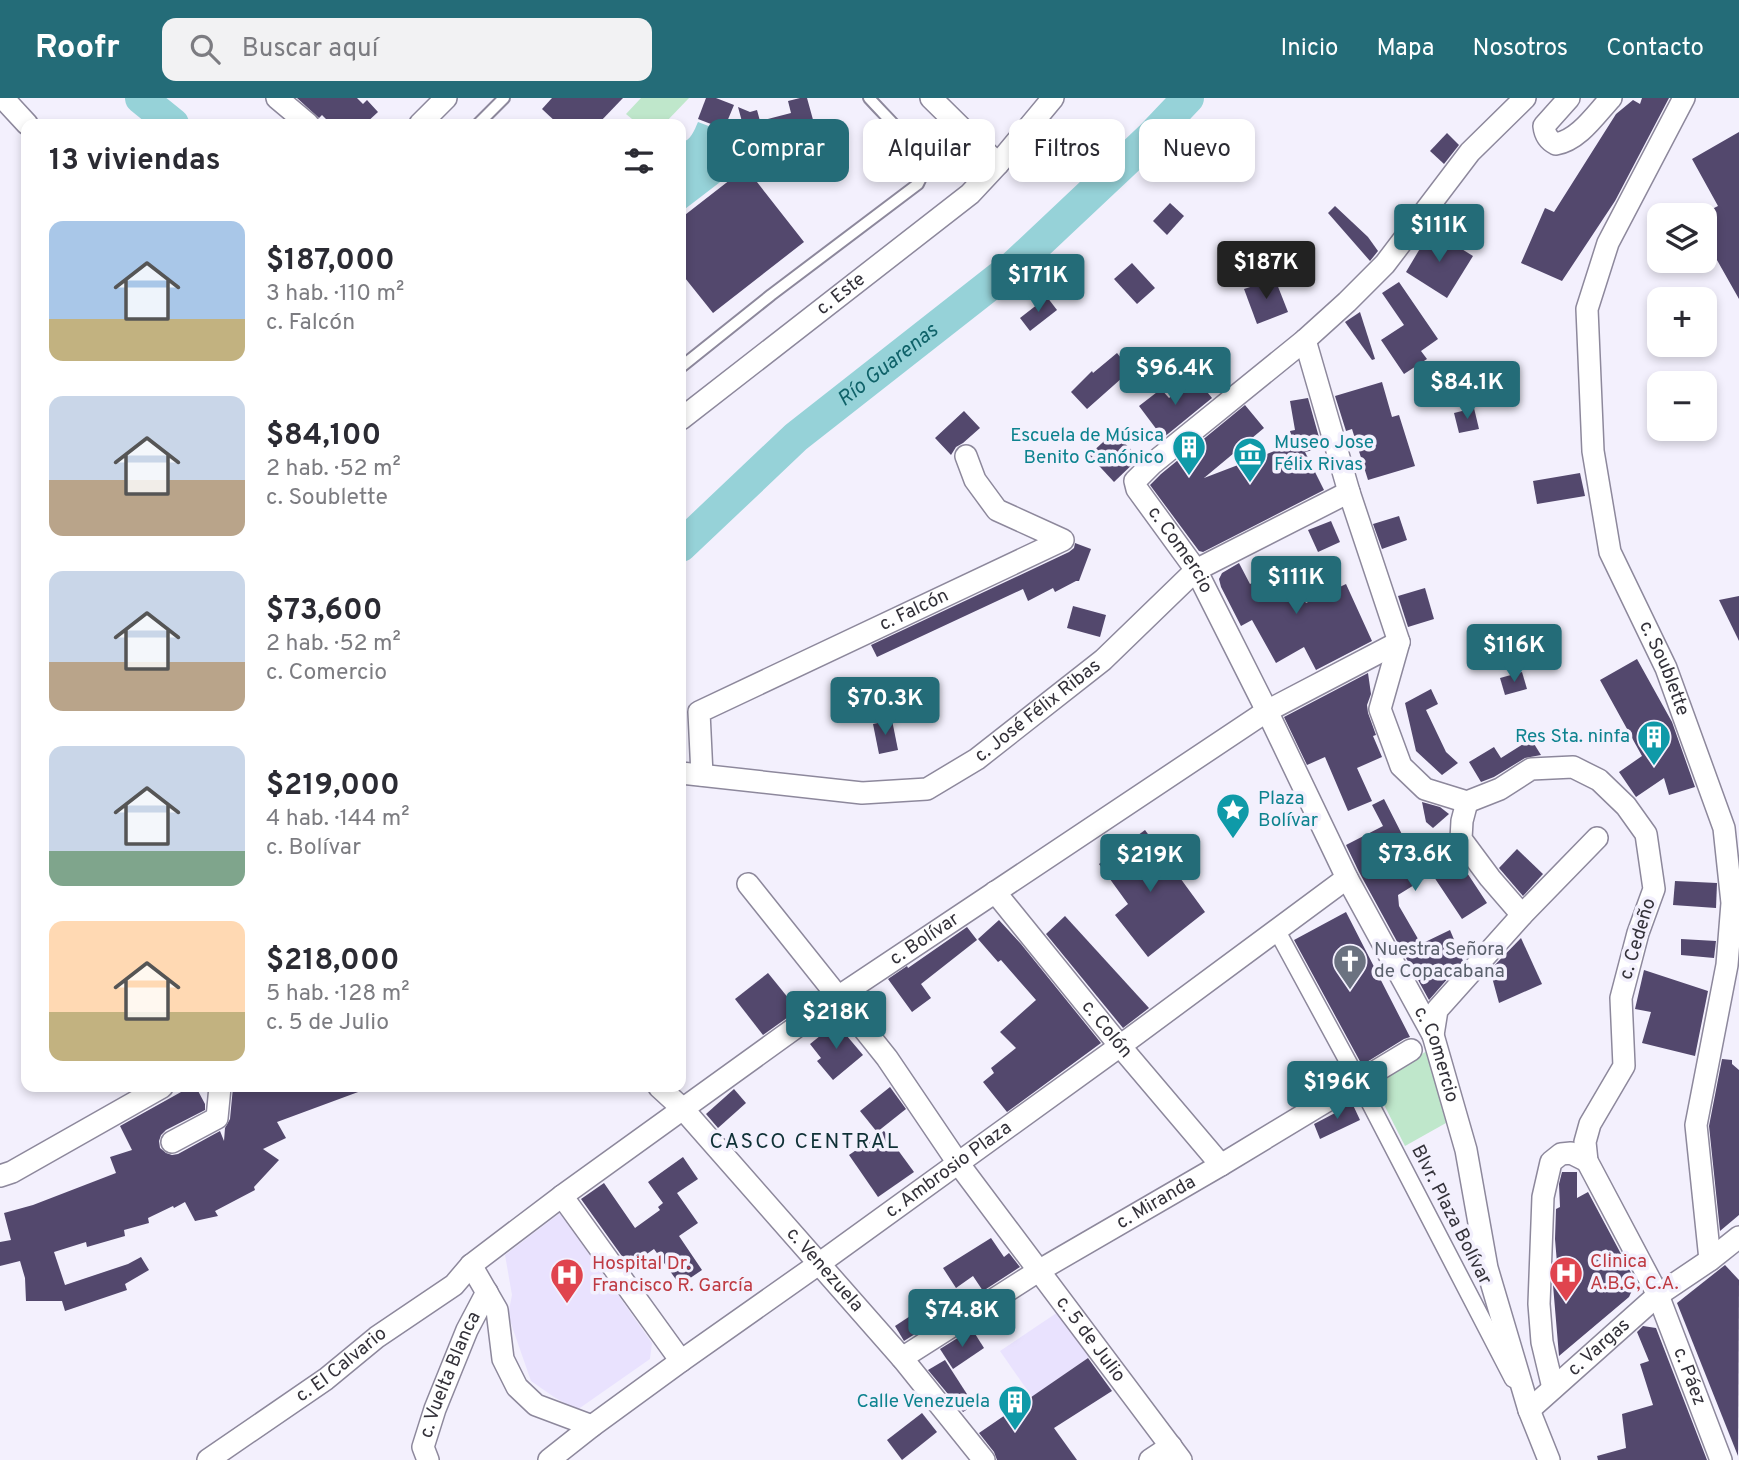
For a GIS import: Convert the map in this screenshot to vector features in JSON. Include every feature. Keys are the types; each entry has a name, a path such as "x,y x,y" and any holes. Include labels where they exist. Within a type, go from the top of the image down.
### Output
{"street":[{"path":"3,98 22,119"},
{"path":"277,98 302,119"},
{"path":"425,119 446,98"},
{"path":"930,98 998,164"},
{"name":"c. Este","path":"686,415 970,194 1053,98"},
{"path":"1522,915 1461,839 1467,802 1425,789 1401,766 1380,709 1399,642 1349,492 1305,340 1385,264 1470,152 1525,98"},
{"path":"1569,98 1544,126 1549,140 1556,144 1575,136 1611,98"},
{"name":"c. Soublette","path":"1684,98 1608,243 1587,309 1592,451 1609,552 1665,668 1724,828 1732,903 1727,965 1696,1125 1710,1260"},
{"name":"c. Comercio","path":"1305,340 1135,481 1137,489 1196,570 1347,878 1433,1035 1466,1150 1487,1268 1529,1410 1549,1460"},
{"name":"c. Falcón","path":"702,775 699,712 1063,540 997,510 975,480 966,456"},
{"name":"c. José Félix Ribas","path":"686,773 862,793 927,789 977,759 1103,660 1196,570 1349,492"},
{"name":"c. Bolívar","path":"471,1265 838,997 1267,711 1399,642"},
{"name":"c. Cedeño","path":"1467,802 1500,789 1531,769 1573,767 1599,780 1626,806 1646,834 1654,889 1638,933 1621,998 1624,1066 1590,1124 1585,1142 1587,1161"},
{"path":"1433,1035 1437,1010 1522,915 1597,838"},
{"name":"c. Ambrosio Plaza","path":"549,1460 681,1361 1120,1046 1347,878"},
{"name":"c. 5 de Julio","path":"748,884 887,1058 958,1163 1176,1453"},
{"name":"c. Colón","path":"995,892 1221,1165"},
{"name":"Blvr. Plaza Bolívar","path":"1276,929 1359,1082 1529,1410"},
{"name":"c. Miranda","path":"902,1358 1040,1270 1411,1050"},
{"path":"0,1176 12,1172 153,1092"},
{"path":"172,1142 217,1118 220,1092"},
{"name":"c. Venezuela","path":"664,1092 820,1263 902,1358 984,1460"},
{"path":"1553,1388 1542,1342 1539,1304 1544,1198 1551,1163 1561,1154 1571,1153 1587,1161 1658,1295"},
{"path":"562,1196 681,1361"},
{"name":"c. Vargas","path":"1529,1410 1658,1295 1739,1237"},
{"path":"471,1265 498,1310 503,1359 517,1387 536,1405 592,1426"},
{"name":"c. El Calvario","path":"208,1460 326,1379 377,1337 454,1285 471,1265"},
{"name":"c. Vuelta Blanca","path":"428,1460 423,1447 435,1409 467,1330 487,1292"},
{"name":"c. Páez","path":"1658,1295 1721,1460"},
{"path":"1150,1460 1176,1453"}],"lane":[{"path":"483,119 504,98"},
{"path":"686,362 918,184 924,173 923,159 918,148 869,98"}],"shaded area":[{"name":"Hospital Dr. Francisco R. García","path":"560,1213 652,1343 650,1359 577,1410 531,1381 508,1315 512,1295 505,1255"},
{"path":"1058,1312 1089,1357 1032,1397 1000,1351"}],"green space":[{"path":"641,98 689,98 669,119 632,119 626,114"},
{"path":"1427,1051 1446,1123 1405,1146 1373,1083"}],"water":[{"path":"698,122 707,125 707,182 720,182 686,208 686,140"}],"building":[{"path":"297,98 357,98 363,104 367,100 378,112 370,119 326,119 322,115 319,118"},
{"path":"552,98 623,98 603,119 553,119 542,109"},
{"path":"706,98 716,98 734,105 728,119 707,119 707,122 698,119"},
{"path":"807,98 813,119 768,119 791,113 788,101"},
{"path":"1642,98 1669,98 1615,201 1562,281 1521,263 1545,208 1554,212 1616,114 1633,100 1640,104"},
{"path":"738,107 750,112 757,110 759,119 741,119"},
{"path":"1739,132 1739,299 1717,260 1717,203 1692,159"},
{"path":"1447,133 1459,145 1444,164 1430,151"},
{"path":"727,182 757,182 804,242 713,313 686,279 686,214"},
{"path":"1170,203 1184,216 1167,235 1153,221"},
{"path":"1335,206 1368,237 1378,251 1370,261 1328,213"},
{"path":"1431,230 1473,256 1447,298 1406,272"},
{"path":"1132,263 1155,288 1137,304 1114,279"},
{"path":"1275,279 1288,312 1257,324 1244,289"},
{"path":"1399,282 1438,339 1421,351 1427,359 1404,374 1381,340 1404,325 1382,293"},
{"path":"1047,297 1057,310 1030,331 1020,318"},
{"path":"1360,312 1375,359 1372,360 1345,322"},
{"path":"1117,353 1131,370 1087,409 1071,392 1092,371 1093,373"},
{"path":"1195,377 1212,398 1163,438 1139,406 1161,389 1169,398"},
{"path":"1382,382 1392,417 1399,415 1415,466 1368,480 1352,429 1346,431 1335,396"},
{"path":"1308,398 1322,448 1305,452 1324,490 1203,552 1199,551 1150,485 1245,405 1264,428 1204,478 1293,444 1290,431 1295,430 1290,401"},
{"path":"1474,408 1479,429 1459,433 1454,413"},
{"path":"964,411 980,428 956,447 951,455 935,438"},
{"path":"1114,432 1139,458 1114,482 1089,455"},
{"path":"1580,473 1585,496 1537,504 1533,481"},
{"path":"1399,516 1407,540 1382,549 1373,524"},
{"path":"1331,521 1340,542 1318,552 1308,530"},
{"path":"1075,543 1091,549 1079,581 1055,592 1053,588 1028,601 1023,589 877,657 871,645 1069,552"},
{"path":"1239,563 1250,584 1285,565 1306,603 1346,584 1372,641 1316,670 1304,647 1276,663 1252,620 1241,626 1221,587 1219,579 1222,573"},
{"path":"1425,588 1434,619 1408,627 1398,596"},
{"path":"1739,596 1739,641 1719,600"},
{"path":"1073,606 1106,615 1100,637 1067,628"},
{"path":"1637,659 1672,722 1695,787 1669,795 1664,778 1636,797 1619,772 1642,756 1600,680"},
{"path":"1522,672 1527,689 1505,695 1500,678"},
{"path":"1368,673 1371,694 1367,705 1368,713 1376,735 1373,736 1382,757 1357,768 1372,801 1348,811 1325,757 1307,765 1284,717"},
{"path":"1431,689 1438,704 1426,710 1446,752 1458,763 1442,775 1416,751 1405,703"},
{"path":"892,720 898,750 879,754 873,724"},
{"path":"1531,739 1541,755 1525,758 1481,782 1469,762 1494,747 1501,758"},
{"path":"1384,799 1412,854 1442,835 1487,903 1462,919 1432,874 1398,895 1399,906 1421,944 1450,930 1463,961 1429,1000 1346,845 1383,826 1372,805"},
{"path":"1422,802 1440,807 1449,814 1433,828 1426,822"},
{"path":"1145,830 1205,912 1148,957 1115,915 1128,904 1099,864"},
{"path":"1517,849 1543,874 1523,896 1499,868"},
{"path":"1675,881 1717,883 1716,908 1673,905"},
{"name":"Nuestra Señora de Copacabana","path":"1346,912 1410,1037 1362,1065 1294,940"},
{"path":"1065,916 1149,1008 1123,1028 1046,934"},
{"path":"999,920 1101,1043 1007,1112 983,1082 994,1073 991,1068 1016,1048 1000,1032 1036,1000 1001,960 998,962 978,939"},
{"path":"967,927 977,940 921,984 931,998 912,1012 888,979"},
{"path":"1521,938 1542,984 1499,1003 1490,970"},
{"path":"1681,939 1716,941 1714,958 1681,955"},
{"path":"1644,970 1708,991 1695,1056 1642,1043 1651,1012 1635,1009"},
{"path":"768,973 798,1010 763,1035 735,999"},
{"path":"836,1023 863,1055 833,1080 817,1061 821,1058 810,1044"},
{"path":"1722,1059 1732,1060 1732,1064 1739,1070 1739,1215 1720,1231 1709,1126"},
{"path":"890,1087 906,1109 877,1132 860,1111"},
{"path":"734,1089 746,1103 718,1128 706,1114"},
{"path":"181,1092 199,1092 205,1110 161,1135 160,1148 172,1155 220,1131 224,1141 225,1128 230,1119 233,1092 358,1092 277,1122 286,1138 263,1149 279,1160 254,1187 255,1190 215,1211 218,1216 195,1221 185,1202 148,1218 149,1223 124,1230 125,1236 87,1247 86,1242 54,1252 65,1285 141,1257 149,1270 125,1284 127,1290 65,1311 62,1301 26,1301 25,1278 20,1261 0,1266 0,1242 11,1240 4,1213 33,1205 116,1173 110,1157 132,1150 120,1126"},
{"path":"1348,1104 1353,1105 1360,1120 1320,1139 1314,1124"},
{"path":"884,1131 914,1172 878,1197 849,1155"},
{"path":"683,1157 698,1179 677,1193 698,1223 679,1236 702,1270 680,1285 654,1249 629,1266 581,1199 604,1183 635,1228 660,1210 658,1207 663,1203 648,1182"},
{"path":"1562,1172 1577,1172 1577,1198 1588,1192 1636,1282 1629,1297 1559,1356 1553,1285 1554,1266 1557,1263 1556,1209 1560,1207 1559,1184"},
{"path":"991,1238 1004,1257 1009,1253 1020,1267 983,1291 973,1276 956,1288 943,1268"},
{"path":"1725,1265 1739,1280 1738,1456 1677,1303"},
{"path":"927,1305 937,1320 904,1341 895,1326"},
{"path":"1643,1326 1656,1328 1707,1460 1598,1460 1597,1456 1626,1448 1622,1414 1653,1405 1640,1364 1649,1361 1637,1332"},
{"path":"972,1329 984,1348 953,1369 940,1349"},
{"path":"1088,1358 1112,1391 1054,1428 1077,1460 997,1460 979,1433"},
{"path":"945,1360 974,1405 963,1412 928,1370"},
{"path":"922,1413 937,1432 902,1460 887,1440"}],"waterway":[{"name":"Río Guarenas","path":"141,98 167,119"},
{"name":"Río Guarenas","path":"686,541 796,437 1014,266 1150,138 1188,98"}],"place":[{"name":"Escuela de Música Benito Canónico","path":"1189,477"},
{"name":"Museo Jose Félix Rivas","path":"1250,484"},
{"name":"Res Sta. ninfa","path":"1654,767"},
{"name":"Plaza Bolívar","path":"1233,840"},
{"name":"Nuestra Señora de Copacabana","path":"1350,991"},
{"name":"Clinica A.B.G, C.A.","path":"1566,1303"},
{"name":"Hospital Dr. Francisco R. García","path":"567,1305"},
{"name":"Calle Venezuela","path":"1015,1432"}],"district":[{"name":"CASCO CENTRAL","path":"805,1142"}]}
